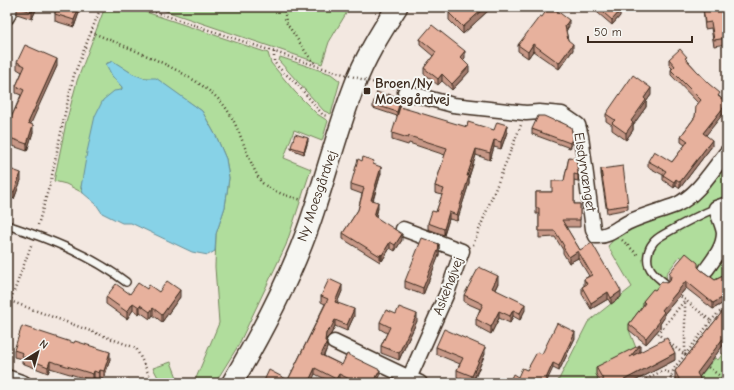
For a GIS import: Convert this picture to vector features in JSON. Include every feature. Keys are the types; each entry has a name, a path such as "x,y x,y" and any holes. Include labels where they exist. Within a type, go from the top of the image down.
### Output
{"street":[{"path":"7,17 11,7"},
{"name":"Ny Moesgårdvej","path":"232,383 283,289 306,231 354,86 378,36 397,7"},
{"name":"Elsdyrvænget","path":"398,91 453,105 526,113 539,112 562,114 578,125 583,144 593,230 596,236 604,237 641,216 677,204 698,187 727,152"},
{"path":"706,270 717,255 722,244 724,233 721,206"},
{"name":"Askehøjvej","path":"334,342 412,381 462,251 403,229"},
{"path":"7,377 24,383"}],"lane":[{"path":"666,284 653,273 649,266 647,259 653,242 693,217 721,206"},
{"path":"7,225 36,234 96,262 126,282"}],"path":[{"path":"7,310 36,234 51,180 74,75 101,7"},
{"path":"140,7 326,69 386,86 398,91"},
{"path":"284,7 286,22 307,54 317,66"},
{"path":"91,32 147,56 191,78 212,93 226,107 261,182 266,187 280,194 315,205"},
{"path":"274,52 274,62 298,85 323,115"},
{"path":"462,251 470,254 526,113"},
{"path":"614,231 627,246 638,255 647,259"},
{"path":"666,284 712,321"},
{"path":"685,300 686,353"},
{"path":"685,300 658,334 686,353 691,354"},
{"path":"10,301 136,348 153,383"},
{"path":"671,383 670,381 674,368 718,313 727,308"},
{"path":"700,362 727,381"},
{"path":"639,383 662,371 672,373"}],"green space":[{"path":"105,7 131,7 268,53 271,63 295,92 317,114 328,121 322,141 294,130 284,158 311,169 286,245 238,346 215,383 194,383 219,323 215,267 216,234 225,207 229,178 226,159 217,138 202,111 156,79 145,78 133,74 113,62 107,63 112,76 122,87 122,89 81,187 83,193 66,184 54,181 66,123 77,81"},
{"path":"154,7 350,7 329,42 322,64"},
{"path":"280,57 331,74 340,81 331,114 324,111 279,61"},
{"path":"727,163 727,281 715,287 680,256 666,274 667,281 629,330 638,353 596,374 599,383 557,383 588,322 632,287 608,246 622,230 692,201"},
{"path":"727,348 727,383 698,383 697,380 715,358 718,360"},
{"path":"171,362 178,380 186,383 161,383 153,368"}],"water":[{"path":"113,61 133,74 144,78 156,78 202,111 217,138 226,159 229,178 225,207 216,234 215,251 208,255 192,252 131,223 122,223 102,213 96,204 83,193 81,187 95,116 103,100 114,91 122,89 122,87 112,76 106,64"}],"building":[{"path":"17,7 34,7 32,12"},
{"path":"56,7 79,7 74,20 55,14"},
{"path":"456,7 485,7 463,27 449,13"},
{"path":"549,7 552,7 569,20 565,26 568,40 573,44 559,63 533,44 528,52 518,45 540,16 542,17"},
{"path":"597,7 615,7 620,11 612,20"},
{"path":"703,7 724,7 727,38 714,40 711,22 705,23"},
{"path":"432,25 465,51 460,57 469,66 452,84 442,74 438,79 424,68 436,52 420,39"},
{"path":"25,45 57,59 28,123 33,125 27,144 7,137 7,116 11,118 24,90 16,86 25,66 17,62"},
{"path":"680,49 687,57 685,58 709,84 720,93 718,96 727,103 703,133 712,140 680,182 676,179 674,182 663,175 666,171 648,161 654,151 672,162 688,141 681,136 695,117 696,106 701,100 671,70 675,66 669,59"},
{"path":"633,75 651,88 644,98 646,100 631,121 633,123 626,133 612,123 615,120 606,114"},
{"path":"377,92 388,96 388,94 401,98 397,112 373,104"},
{"path":"400,107 467,127 468,122 494,130 497,122 507,125 501,142 494,140 490,153 476,149 457,215 449,212 444,229 428,223 432,211 436,212 444,189 435,186 447,148 409,136 408,138 392,133"},
{"path":"538,116 544,116 555,121 556,120 571,127 573,137 570,143 532,129"},
{"path":"295,134 308,138 304,151 291,147"},
{"path":"363,157 374,161 373,164 381,167 371,200 378,202 374,216 402,234 395,245 390,242 380,256 343,233 358,210 364,188 351,184 358,159 362,161"},
{"path":"569,157 576,158 578,175 574,174 574,204 580,204 580,220 562,220 580,250 592,243 621,291 611,298 608,292 591,303 582,287 587,284 584,279 592,275 578,251 569,257 555,231 539,231 539,208 536,208 536,192 552,192 552,181 564,181"},
{"path":"623,166 628,205 607,208 601,169"},
{"path":"7,168 21,173 14,192 7,189"},
{"path":"422,238 439,244 439,248 423,288 405,281"},
{"path":"686,253 698,263 698,267 701,270 715,280 727,274 727,295 713,303 686,281 662,310 664,312 658,320 660,321 646,338 629,324 645,303 643,301 653,289 655,290 662,281 666,283 670,281 671,276 669,273"},
{"path":"479,267 498,276 492,288 525,304 520,313 513,310 510,316 499,311 491,327 476,319 483,304 464,295"},
{"path":"329,279 342,285 335,302 354,309 347,325 335,320 331,328 326,333 325,341 327,342 321,355 342,365 347,354 380,370 373,383 358,383 339,374 336,379 315,368 308,383 263,383 269,370 288,380 328,299 321,296"},
{"path":"167,281 180,290 162,315 153,308 150,312 140,305 139,307 133,303 127,312 106,297 116,284 130,294 138,283 147,289 149,285 159,292"},
{"path":"727,306 727,333 697,373 702,383 681,383 675,371"},
{"path":"399,307 417,314 399,353 381,346 390,327 380,322 386,310 396,314"},
{"path":"557,323 575,332 559,366 553,363 544,383 509,383 513,374 518,377 522,368 527,370 537,352 542,354"},
{"path":"22,326 74,343 75,341 110,352 104,371 100,370 99,373 94,371 93,374 50,361 48,367 22,356 23,353 14,350"},
{"path":"444,329 485,347 472,376 457,370 463,358 436,347"},
{"path":"667,338 675,353 624,380 626,383 605,383 596,367 640,345 630,357"},
{"path":"128,379 133,383 125,383"}],"place":[{"name":"Broen/Ny Moesgårdvej","path":"367,91"}]}
